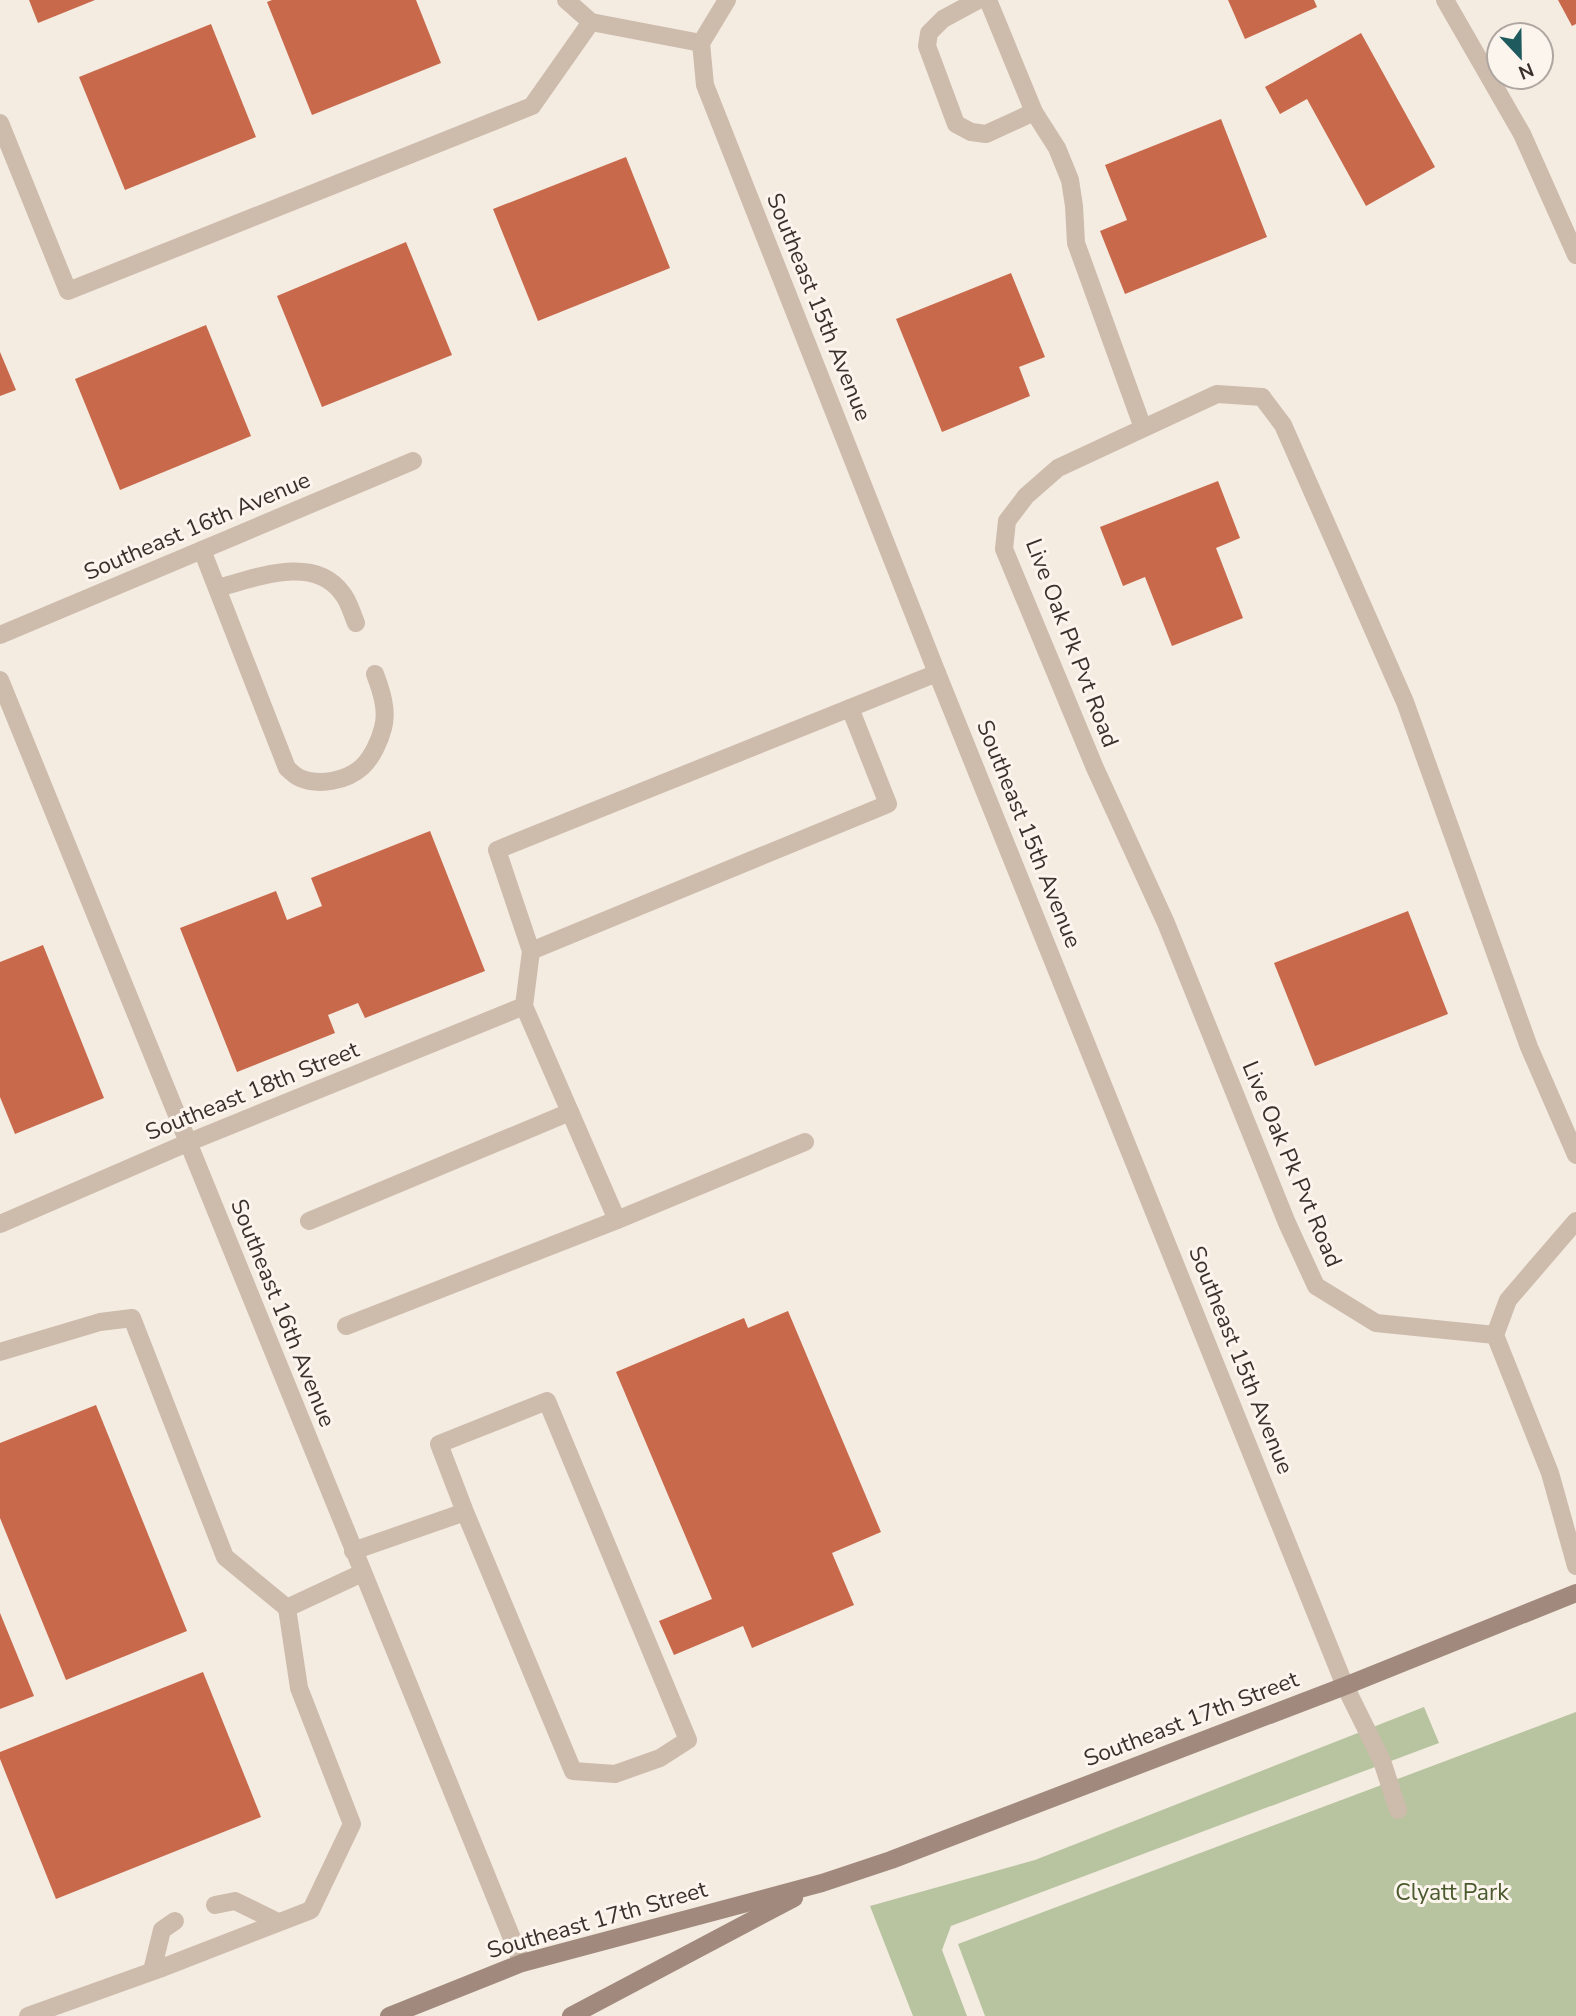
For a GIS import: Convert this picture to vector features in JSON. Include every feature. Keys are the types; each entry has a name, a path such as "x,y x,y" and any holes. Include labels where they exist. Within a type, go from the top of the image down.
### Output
{"main road":[{"name":"Southeast 17th Street","path":"389,2016 522,1963 822,1883 891,1860 1345,1686 1576,1593"},
{"name":"Southeast 17th Street","path":"571,2016 822,1883"}],"street":[{"path":"566,0 591,22 701,43 727,0"},
{"path":"978,0 943,19 929,33 927,46 956,124 971,132 986,134 1034,111"},
{"path":"988,0 1034,111 1057,148 1070,180 1076,243 1143,428"},
{"path":"1444,0 1522,134 1576,255"},
{"path":"0,123 68,291 532,106 591,22"},
{"name":"Southeast 15th Avenue","path":"701,43 705,85 937,673 1345,1686 1382,1761 1398,1810"},
{"name":"Live Oak Pk Pvt Road","path":"1495,1335 1376,1323 1316,1286 1287,1223 1176,948 1095,768 1004,549 1007,521 1026,496 1058,468 1217,394 1262,397 1283,425 1405,702 1529,1047 1576,1155"},
{"name":"Southeast 16th Avenue","path":"0,635 413,461"},
{"path":"202,550 287,768 298,778 318,783 340,779 363,767 374,750 384,725 383,694 374,674"},
{"path":"218,588 285,571 319,574 342,592 356,623"},
{"path":"617,1220 524,1006 531,951 497,850 937,673"},
{"name":"Southeast 16th Avenue","path":"0,681 522,1963"},
{"path":"531,951 888,804 850,708"},
{"name":"Southeast 18th Street","path":"0,1224 187,1143 524,1006"},
{"path":"309,1221 570,1112"},
{"path":"346,1326 617,1220 805,1142"},
{"path":"1576,1222 1508,1300 1495,1335 1550,1473 1576,1566"},
{"path":"0,1352 100,1322 132,1318 225,1557 287,1608 299,1688 352,1824 311,1910 27,2016"},
{"path":"547,1401 688,1740 660,1758 615,1774 573,1771 465,1512 439,1444 547,1401"},
{"path":"354,1551 465,1512"},
{"path":"287,1608 362,1573"},
{"path":"215,1905 235,1901 278,1922"},
{"path":"152,1971 162,1930 175,1921"}],"green space":[{"path":"1424,1707 1439,1743 951,1926 942,1950 967,2016 913,2016 870,1906 1035,1860"},
{"name":"Clyatt Park","path":"1576,1712 1576,2016 985,2016 958,1944"}],"building":[{"path":"29,0 95,0 38,23"},
{"path":"416,0 441,63 312,115 267,2"},
{"path":"1228,0 1314,0 1317,7 1245,39"},
{"path":"1558,0 1576,0 1576,24 1572,26"},
{"path":"211,24 256,137 125,190 79,77"},
{"path":"1361,33 1435,167 1366,206 1307,99 1280,114 1265,87"},
{"path":"1221,119 1267,237 1125,294 1100,231 1127,220 1105,165"},
{"path":"626,157 670,268 538,321 493,209"},
{"path":"406,242 452,355 322,407 277,296"},
{"path":"1011,273 1045,357 1019,367 1030,396 942,432 896,319"},
{"path":"206,325 251,436 120,490 75,379"},
{"path":"0,352 16,390 0,396"},
{"path":"1218,481 1240,538 1216,548 1243,618 1172,646 1145,577 1123,586 1100,527"},
{"path":"430,831 485,971 365,1018 358,1003 328,1015 335,1033 237,1072 180,928 276,891 287,920 322,906 311,878"},
{"path":"1408,911 1448,1014 1315,1066 1274,963"},
{"path":"43,945 104,1098 15,1134 0,1097 0,962"},
{"path":"788,1311 881,1532 832,1553 854,1605 752,1648 743,1626 674,1655 659,1621 712,1599 616,1372 744,1318 748,1328"},
{"path":"96,1405 187,1631 66,1680 0,1518 0,1443"},
{"path":"0,1613 34,1696 0,1709"},
{"path":"203,1672 261,1817 56,1899 0,1759 0,1752"}]}
